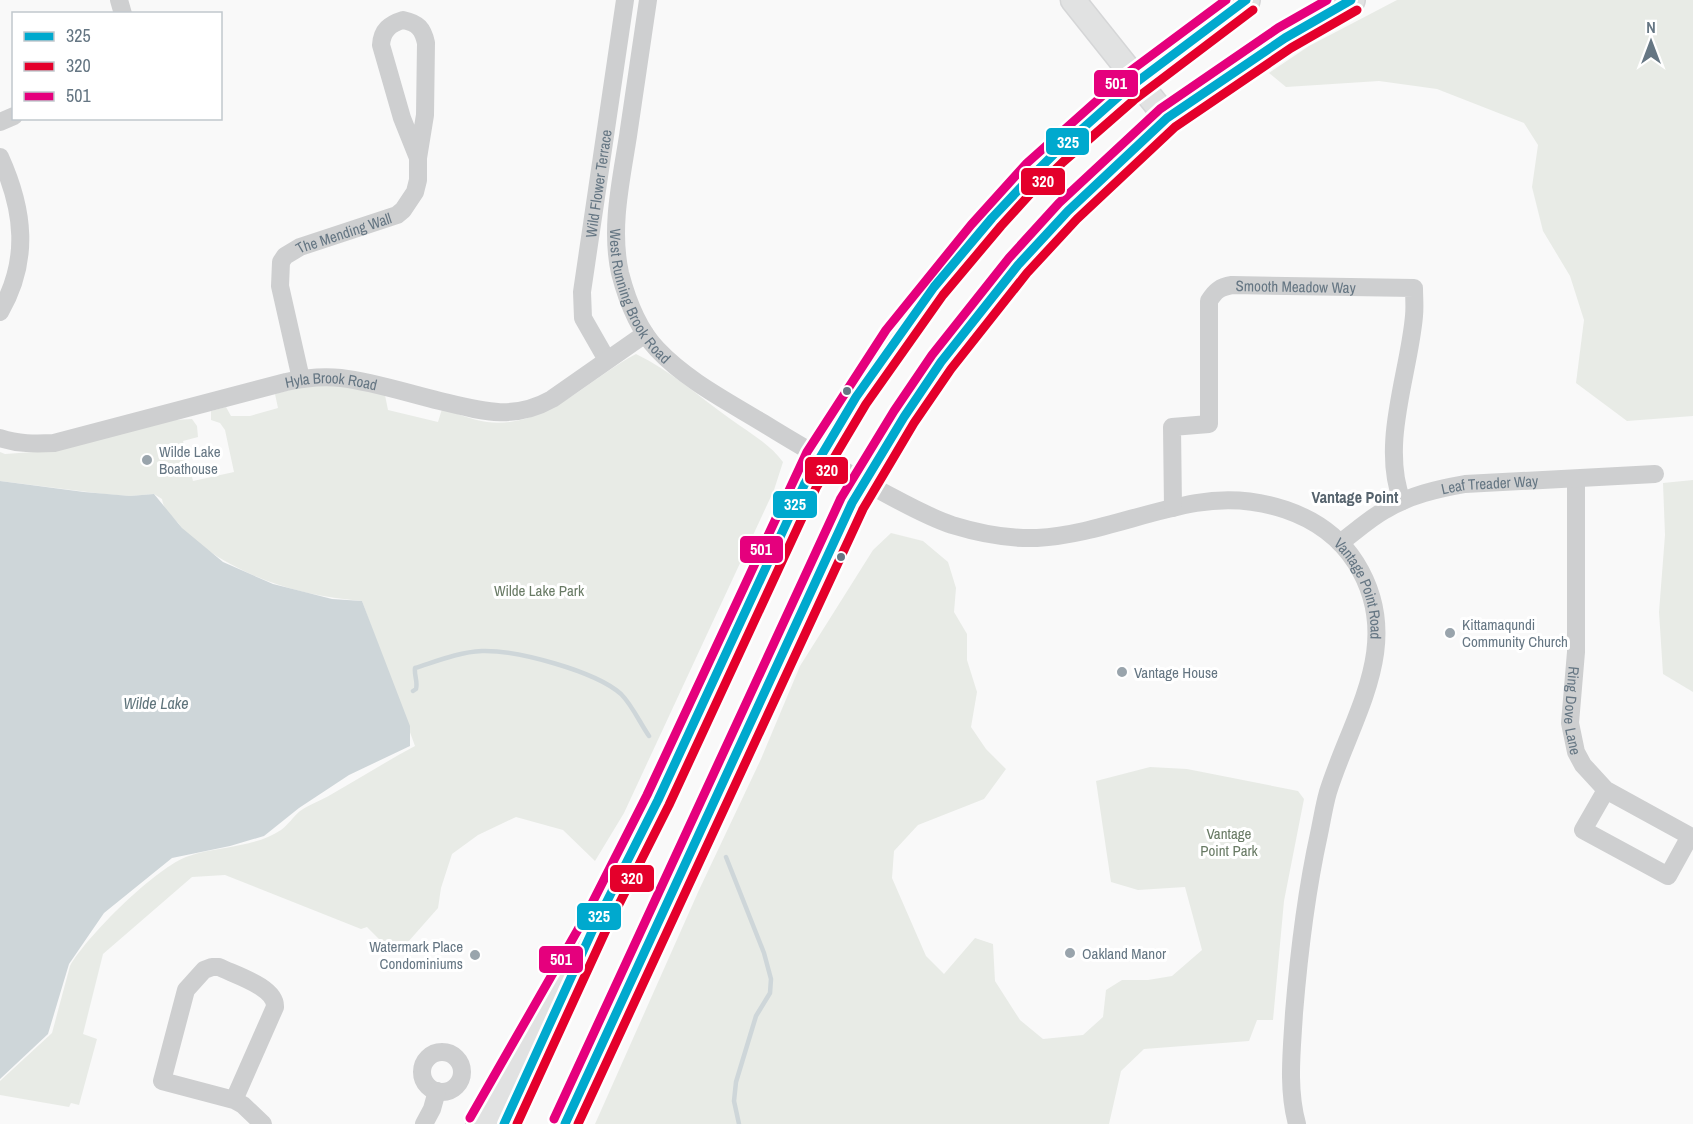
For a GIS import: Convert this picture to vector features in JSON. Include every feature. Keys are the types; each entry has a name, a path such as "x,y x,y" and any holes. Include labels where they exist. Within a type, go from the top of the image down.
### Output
{"main road":[{"path":"1072,0 1167,118"},
{"path":"504,1124 595,925 658,800 818,457 896,337 980,232 1035,172 1087,123 1137,81 1246,0"},
{"path":"565,1124 852,503 904,417 941,362 995,293 1068,211 1167,118 1285,38 1351,0"},
{"path":"480,1124 595,925"}],"street":[{"name":"Wild Flower Terrace","path":"607,360 583,318 582,292 625,0"},
{"name":"West Running Brook Road","path":"648,0 616,222 619,267 631,306 645,334 656,348 694,380 818,457 865,482"},
{"name":"The Mending Wall","path":"301,379 280,285 281,262 285,256 300,248 397,215 415,192 424,115 426,43 424,33 419,26 403,20 389,26 381,38 381,45 402,118 418,158"},
{"path":"0,157 13,187 18,208 20,246 17,277 0,312"},
{"name":"Smooth Meadow Way","path":"1173,508 1173,427 1209,424 1209,301 1222,286 1232,285 1414,288 1414,316 1395,428 1397,489 1402,501"},
{"name":"Hyla Brook Road","path":"0,438 11,442 31,444 54,443 301,379 341,378 483,411 507,412 538,406 645,334"},
{"name":"Leaf Treader Way","path":"1340,543 1384,510 1423,493 1465,484 1655,474"},
{"name":"Ring Dove Lane","path":"1576,478 1576,652 1570,723 1576,752 1583,765 1606,790 1690,836 1668,876 1583,830 1606,790"},
{"name":"Vantage Point Road","path":"865,482 925,515 953,525 1006,536 1035,538 1085,531 1201,502 1228,501 1283,508 1302,515 1340,543 1355,562 1374,604 1377,624 1376,650 1373,672 1327,794 1310,870 1299,956 1291,1058 1291,1087 1297,1124"},
{"path":"234,1100 275,1007 275,1002 267,990 219,967 212,967 204,970 186,990 162,1081 234,1100 243,1105 263,1124"},
{"path":"424,1124 432,1109 437,1091"}],"green space":[{"path":"1397,0 1693,0 1693,416 1627,421 1576,383 1584,320 1570,276 1543,231 1532,187 1538,145 1524,123 1437,89 1379,81 1286,87 1269,73 1309,46"},
{"name":"Wilde Lake Park","path":"636,354 672,375 758,438 783,462 774,490 624,813 595,861 563,830 516,817 478,835 452,854 441,888 438,908 408,942 381,941 367,927 361,929 225,875 192,877 103,954 83,1034 97,1039 79,1105 71,1103 69,1107 0,1095 0,1081 52,1033 70,966 91,938 142,887 175,862 189,856 248,844 270,836 284,828 297,813 415,746 362,601 320,596 280,586 242,570 189,538 166,510 162,499 154,494 130,496 104,494 0,481 0,452 5,454 47,451 175,420 192,419 197,426 198,437 183,441 193,481 234,472 225,430 220,423 211,420 211,411 226,407 231,416 250,416 278,408 275,394 307,385 338,385 385,395 388,410 438,422 442,409 481,421 508,422 528,418 566,400"},
{"path":"1693,480 1693,692 1663,674 1659,612 1665,535 1663,483"},
{"name":"Vantage Point Park","path":"891,533 923,541 948,562 956,588 954,612 967,634 967,660 977,692 971,727 986,749 1006,769 984,799 918,825 894,851 892,878 926,956 944,974 975,938 993,944 995,981 1020,1020 1043,1039 1083,1035 1103,1017 1106,990 1122,980 1148,980 1172,976 1202,950 1185,887 1138,890 1111,882 1096,781 1150,767 1187,769 1298,791 1304,799 1284,901 1273,1020 1257,1020 1249,1041 1144,1049 1121,1071 1109,1124 595,1124 699,890 761,759 800,666 873,550"}],"water":[{"name":"Wilde Lake","path":"0,481 130,496 154,494 182,528 223,562 273,584 332,599 362,601 410,726 410,746 349,775 299,808 264,836 230,846 172,858 104,913 69,964 48,1034 0,1079"}],"waterway":[{"path":"413,691 416,689 415,668 465,653 482,651 515,654 575,670 609,686 625,698 649,736"},
{"path":"726,857 764,953 771,979 770,993 756,1016 736,1082 734,1101 739,1124"}],"transit line":[{"name":"501","path":"470,1118 584,919 647,795 807,452 886,330 971,225 1027,163 1129,72 1226,0"},
{"name":"325","path":"504,1124 595,925 658,800 805,483 856,397 934,287 1023,185 1055,153 1126,90 1246,0"},
{"name":"501","path":"554,1119 841,498 894,411 932,355 1009,258 1059,203 1160,109 1278,28 1327,0"},
{"name":"325","path":"565,1124 852,503 904,417 941,362 1018,265 1068,211 1167,118 1285,38 1351,0"},
{"name":"320","path":"517,1124 606,930 669,805 816,488 866,404 943,295 1031,193 1134,100 1253,10"},
{"name":"320","path":"578,1124 863,509 914,423 951,369 1027,273 1077,219 1175,127 1291,48 1357,10"}],"place":[{"name":"Wilde Lake Boathouse","path":"147,460"},
{"name":"Kittamaqundi Community Church","path":"1450,633"},
{"name":"Vantage House","path":"1122,672"},
{"name":"Oakland Manor","path":"1070,953"},
{"name":"Watermark Place Condominiums","path":"475,955"}],"district":[{"name":"Vantage Point","path":"1355,497"}]}
